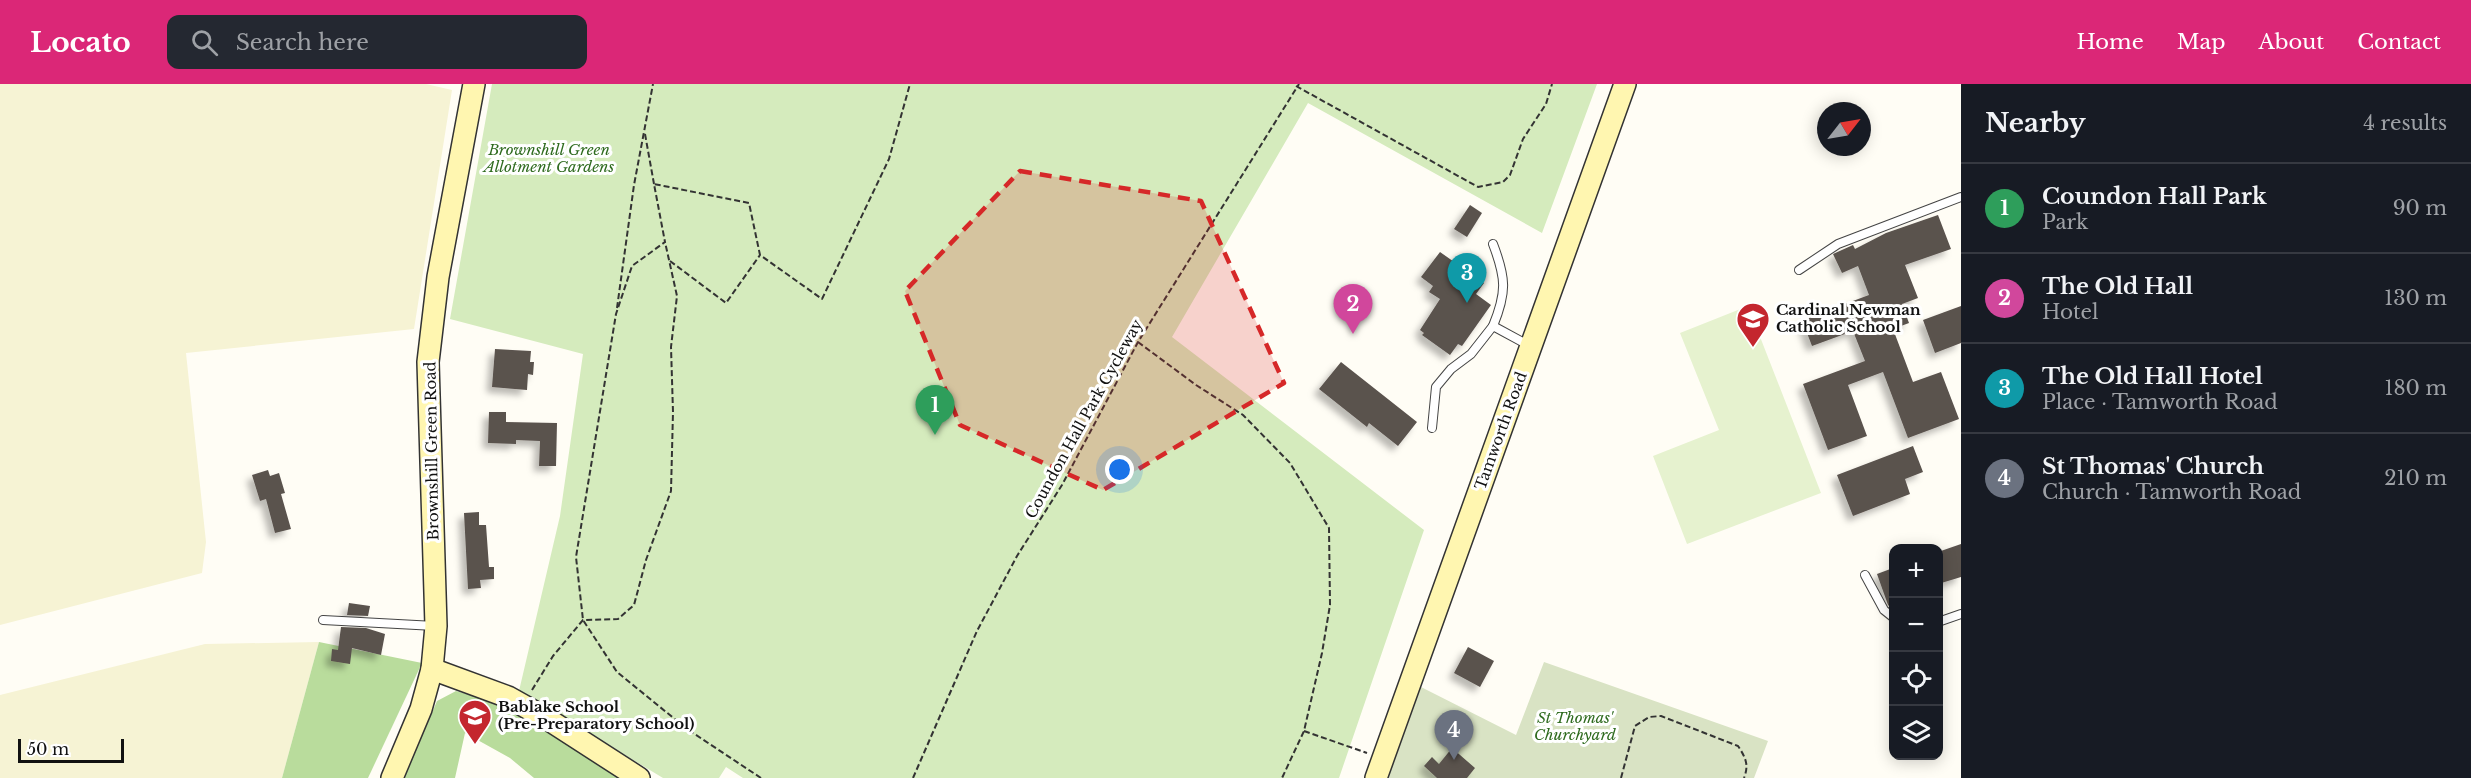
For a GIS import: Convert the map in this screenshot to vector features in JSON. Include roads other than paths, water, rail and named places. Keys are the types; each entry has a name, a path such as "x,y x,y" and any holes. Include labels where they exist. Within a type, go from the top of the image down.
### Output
{"street":[{"name":"Brownshill Green Road","path":"392,778 421,709 432,669 436,626 428,362 438,277 474,84"},
{"name":"Tamworth Road","path":"1376,778 1625,84"},
{"path":"432,669 508,697 639,778"}],"lane":[{"path":"1799,270 1838,244 1961,197"},
{"path":"1432,428 1436,387 1451,369 1460,364 1478,347 1493,326 1500,309 1504,285 1500,263 1493,244"},
{"path":"1493,326 1531,346"},
{"path":"1865,575 1884,610 1889,614"},
{"path":"1943,620 1961,614"},
{"path":"323,620 436,626"}],"place":[{"name":"The Old Hall Hotel","path":"1467,303"},
{"name":"The Old Hall","path":"1353,334"},
{"name":"Cardinal Newman Catholic School","path":"1753,348"},
{"name":"Coundon Hall Park","path":"935,435"},
{"name":"Bablake School (Pre-Preparatory School)","path":"475,745"},
{"name":"St Thomas' Church","path":"1454,760"}],"park label":[{"name":"Brownshill Green Allotment Gardens","path":"549,158"},
{"name":"St Thomas' Churchyard","path":"1575,726"}]}
